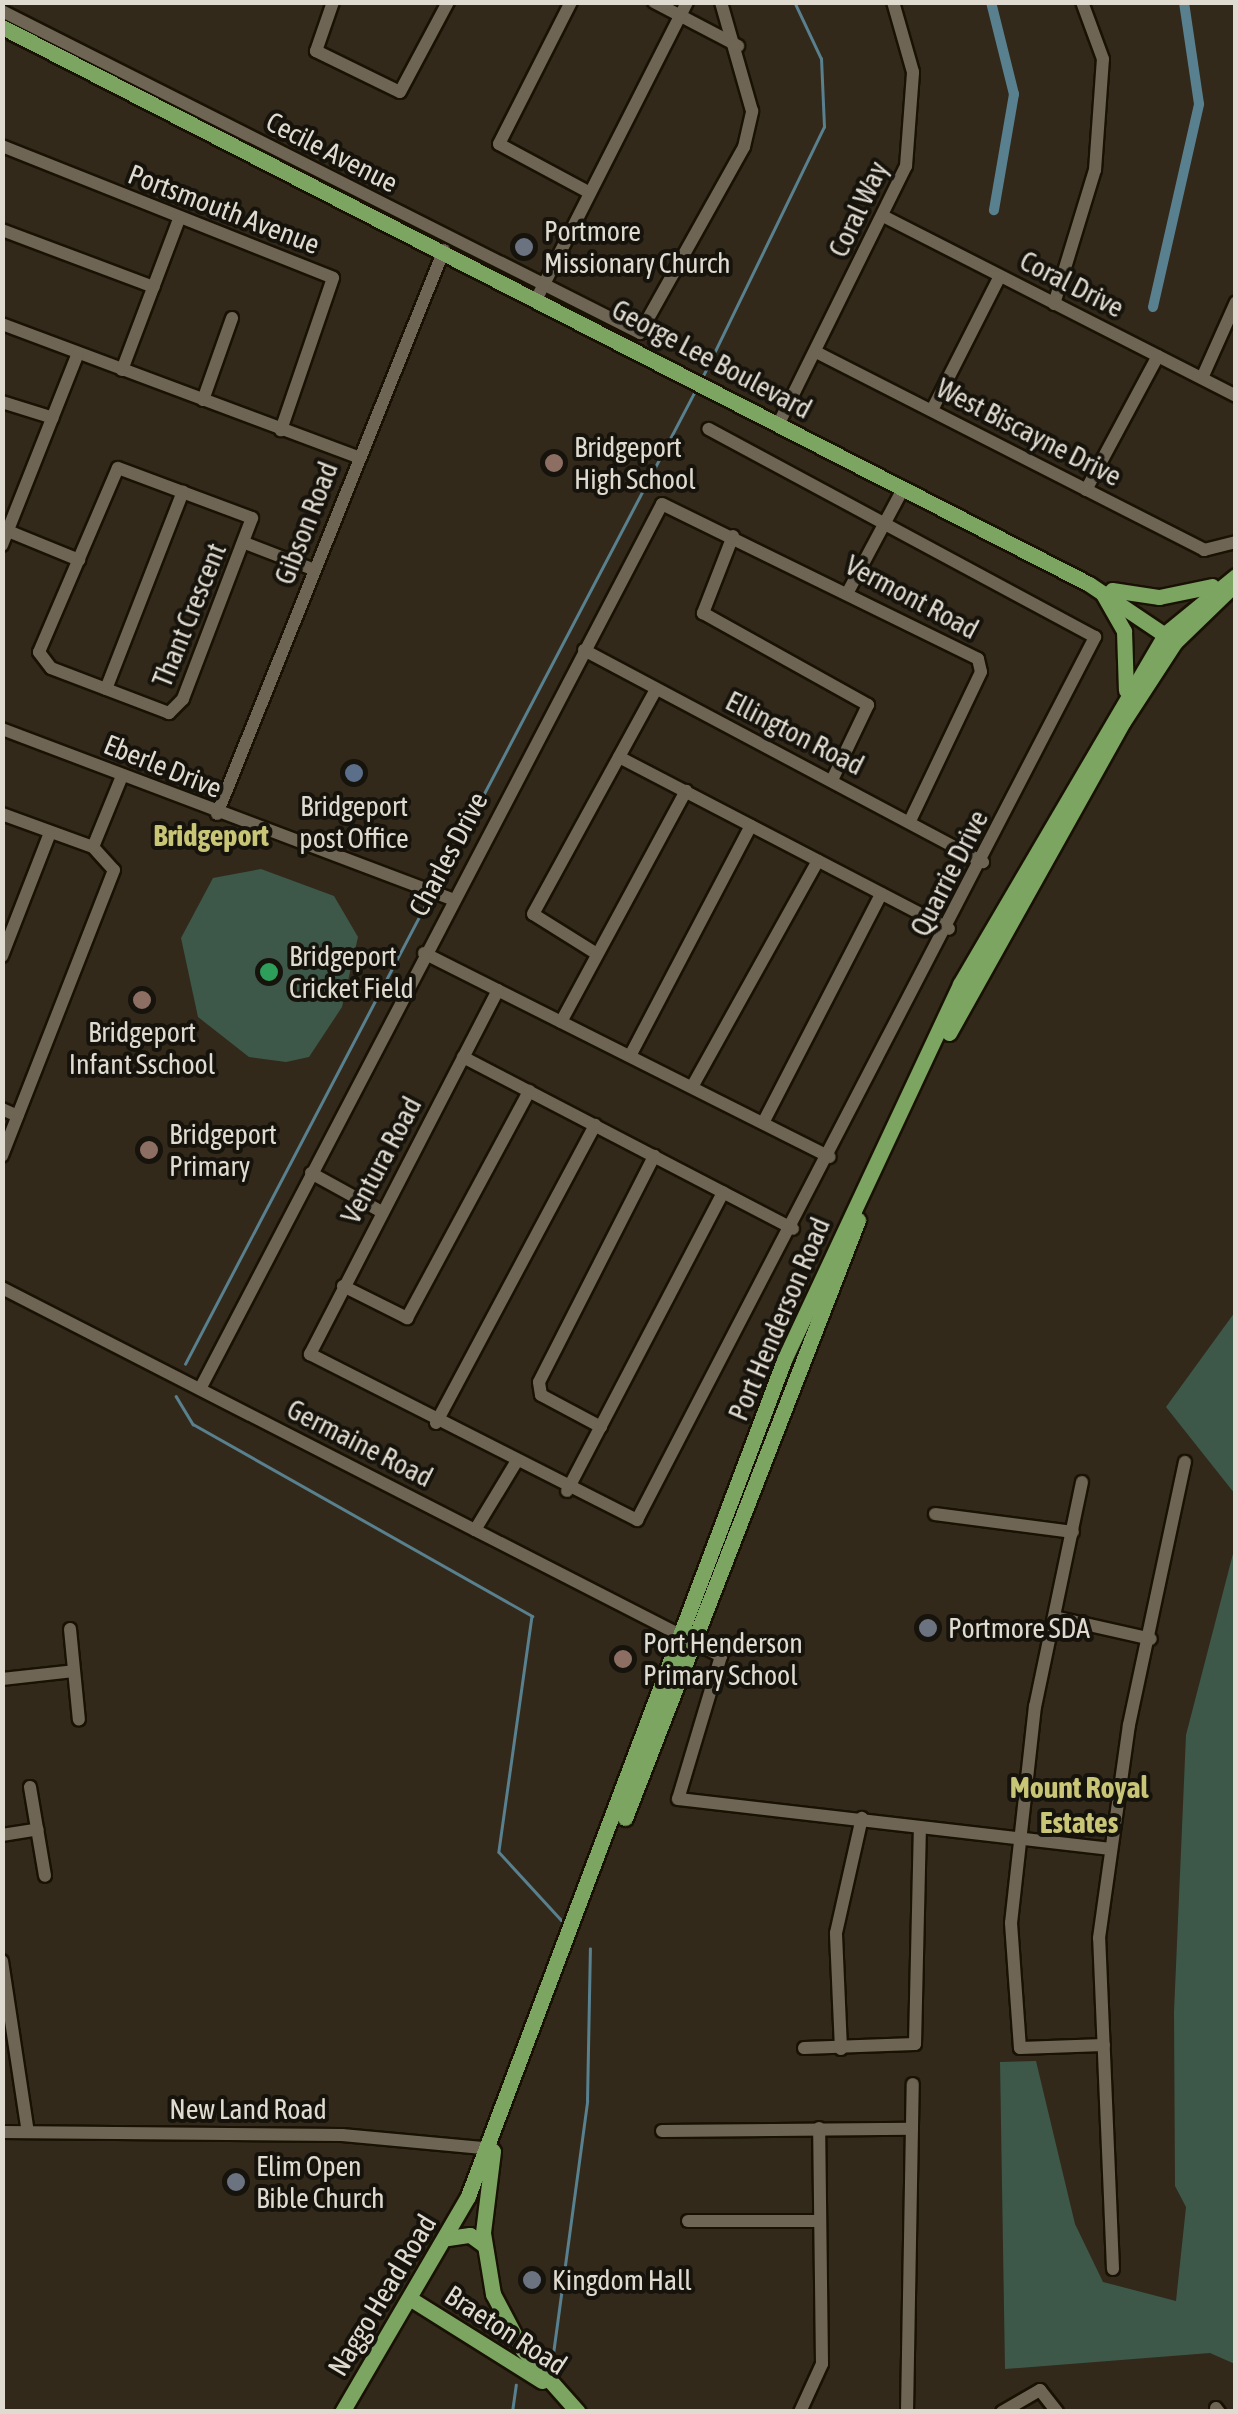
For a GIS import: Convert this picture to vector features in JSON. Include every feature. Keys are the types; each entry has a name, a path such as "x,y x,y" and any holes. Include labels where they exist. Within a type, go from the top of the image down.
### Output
{"main road":[{"name":"George Lee Boulevard","path":"2,27 444,250 540,292 690,377 1095,587 1170,638"},
{"path":"1095,587 1158,597 1230,581"},
{"name":"Port Henderson Road","path":"688,1640 816,1283 960,984 1126,694 1170,638 1230,581"},
{"path":"1095,587 1124,631 1126,694"},
{"name":"Port Henderson Road","path":"489,2148 795,1365 870,1193 1046,852 1170,638"},
{"name":"Naggo Head Road","path":"342,2412 414,2301 489,2148"},
{"name":"Braeton Road","path":"489,2148 484,2245 499,2307 573,2407"},
{"path":"448,2238 470,2235 484,2245"},
{"name":"Braeton Road","path":"414,2301 478,2338 573,2407"},
{"path":"478,2338 500,2326 499,2307"}],"street":[{"path":"333,2 316,51 400,92 448,2"},
{"path":"571,2 499,139 590,193"},
{"path":"654,2 738,46"},
{"path":"540,292 686,2"},
{"path":"721,2 738,46"},
{"name":"Coral Way","path":"779,422 885,217 914,120 913,72 892,2"},
{"path":"1054,304 1096,170 1103,59 1082,2"},
{"name":"Cecile Avenue","path":"2,11 540,292 640,334 744,146 752,110 738,46"},
{"name":"Portsmouth Avenue","path":"2,146 335,282 281,430"},
{"name":"Coral Drive","path":"885,217 1236,396"},
{"path":"122,370 179,219"},
{"path":"2,230 154,288"},
{"name":"Gibson Road","path":"217,814 444,250"},
{"path":"932,410 1000,276"},
{"path":"1202,378 1236,302"},
{"path":"202,400 232,318"},
{"path":"2,324 358,457"},
{"name":"West Biscayne Drive","path":"816,352 1086,490 1221,552 1236,542"},
{"path":"78,353 5,538 79,560"},
{"path":"1086,490 1158,356"},
{"path":"2,402 52,418"},
{"name":"Quarrie Drive","path":"567,1491 637,1520 793,1229 1095,637 708,429"},
{"name":"Thant Crescent","path":"118,468 183,492 249,515 245,543 176,710 51,668 39,652 118,468"},
{"path":"849,590 904,489"},
{"path":"106,689 183,492"},
{"name":"Vermont Road","path":"662,504 849,590 981,664 910,820"},
{"name":"Charles Drive","path":"200,1389 452,899 662,504"},
{"path":"733,536 703,614 868,705 832,780"},
{"path":"245,543 315,570"},
{"name":"Ellington Road","path":"584,650 983,862"},
{"path":"598,954 532,917 656,689"},
{"name":"Eberle Drive","path":"2,729 217,814 452,899"},
{"path":"619,756 948,930"},
{"path":"93,846 122,776"},
{"path":"561,1022 686,791"},
{"path":"2,814 93,846 114,864 2,1156"},
{"path":"630,1056 751,826"},
{"path":"2,956 50,833"},
{"path":"692,1087 818,861"},
{"path":"764,1123 881,894"},
{"path":"424,954 830,1157"},
{"name":"Ventura Road","path":"436,1423 310,1354 498,990"},
{"path":"463,1057 793,1229"},
{"path":"343,1286 408,1318 529,1091"},
{"path":"2,1109 18,1116"},
{"path":"595,1125 436,1423 567,1491 723,1192"},
{"path":"601,1426 541,1395 539,1382 654,1156"},
{"path":"311,1173 382,1212"},
{"name":"Germaine Road","path":"2,1288 688,1640"},
{"path":"1114,2269 1099,1938 1109,1849 1186,1462"},
{"path":"475,1530 515,1464"},
{"path":"1082,1482 1058,1618 1035,1706 1011,1923 1019,2046 1104,2045"},
{"path":"935,1514 1073,1532"},
{"path":"1058,1618 1151,1640"},
{"path":"70,1629 79,1720"},
{"path":"688,1640 721,1656 678,1799 1109,1849"},
{"path":"2,1679 74,1670"},
{"path":"30,1786 45,1876"},
{"path":"840,2048 836,1933 862,1818"},
{"path":"2,1835 38,1830"},
{"path":"804,2048 913,2047 920,1830"},
{"path":"2,1961 28,2132"},
{"path":"907,2412 913,2084"},
{"path":"800,2412 822,2364 819,2128"},
{"path":"662,2131 912,2129"},
{"name":"New Land Road","path":"2,2132 342,2134 489,2148"},
{"path":"688,2221 818,2221"},
{"path":"1002,2412 1034,2391 1057,2412"}],"green space":[{"name":"Bridgeport Cricket Field","path":"261,869 334,896 358,937 342,1007 309,1057 286,1062 249,1057 198,1017 181,938 213,878"},
{"path":"1235,1312 1235,1494 1166,1407"},
{"path":"1235,1546 1235,2364 1210,2353 1005,2369 1000,2062 1036,2061 1075,2224 1103,2282 1176,2301 1186,2207 1175,2186 1174,2012 1186,1735"}],"waterway":[{"path":"701,380 824,127 821,59 794,2"},
{"path":"991,2 1014,94 994,210"},
{"path":"1153,307 1199,104 1184,2"},
{"path":"434,889 695,391"},
{"path":"185,1364 430,896"},
{"path":"176,1396 193,1424 532,1616 499,1852 566,1925"},
{"path":"553,2354 587,2101 590,1949"},
{"path":"512,2412 516,2385"}],"place":[{"name":"Portmore Missionary Church","path":"524,247"},
{"name":"Bridgeport High School","path":"554,463"},
{"name":"Bridgeport post Office","path":"354,773"},
{"name":"Bridgeport Cricket Field","path":"269,972"},
{"name":"Bridgeport Infant Sschool","path":"142,1000"},
{"name":"Bridgeport Primary","path":"149,1150"},
{"name":"Portmore SDA","path":"928,1628"},
{"name":"Port Henderson Primary School","path":"623,1659"},
{"name":"Elim Open Bible Church","path":"236,2182"},
{"name":"Kingdom Hall","path":"532,2280"}],"district":[{"name":"Bridgeport","path":"211,835"},
{"name":"Mount Royal Estates","path":"1079,1804"}]}
